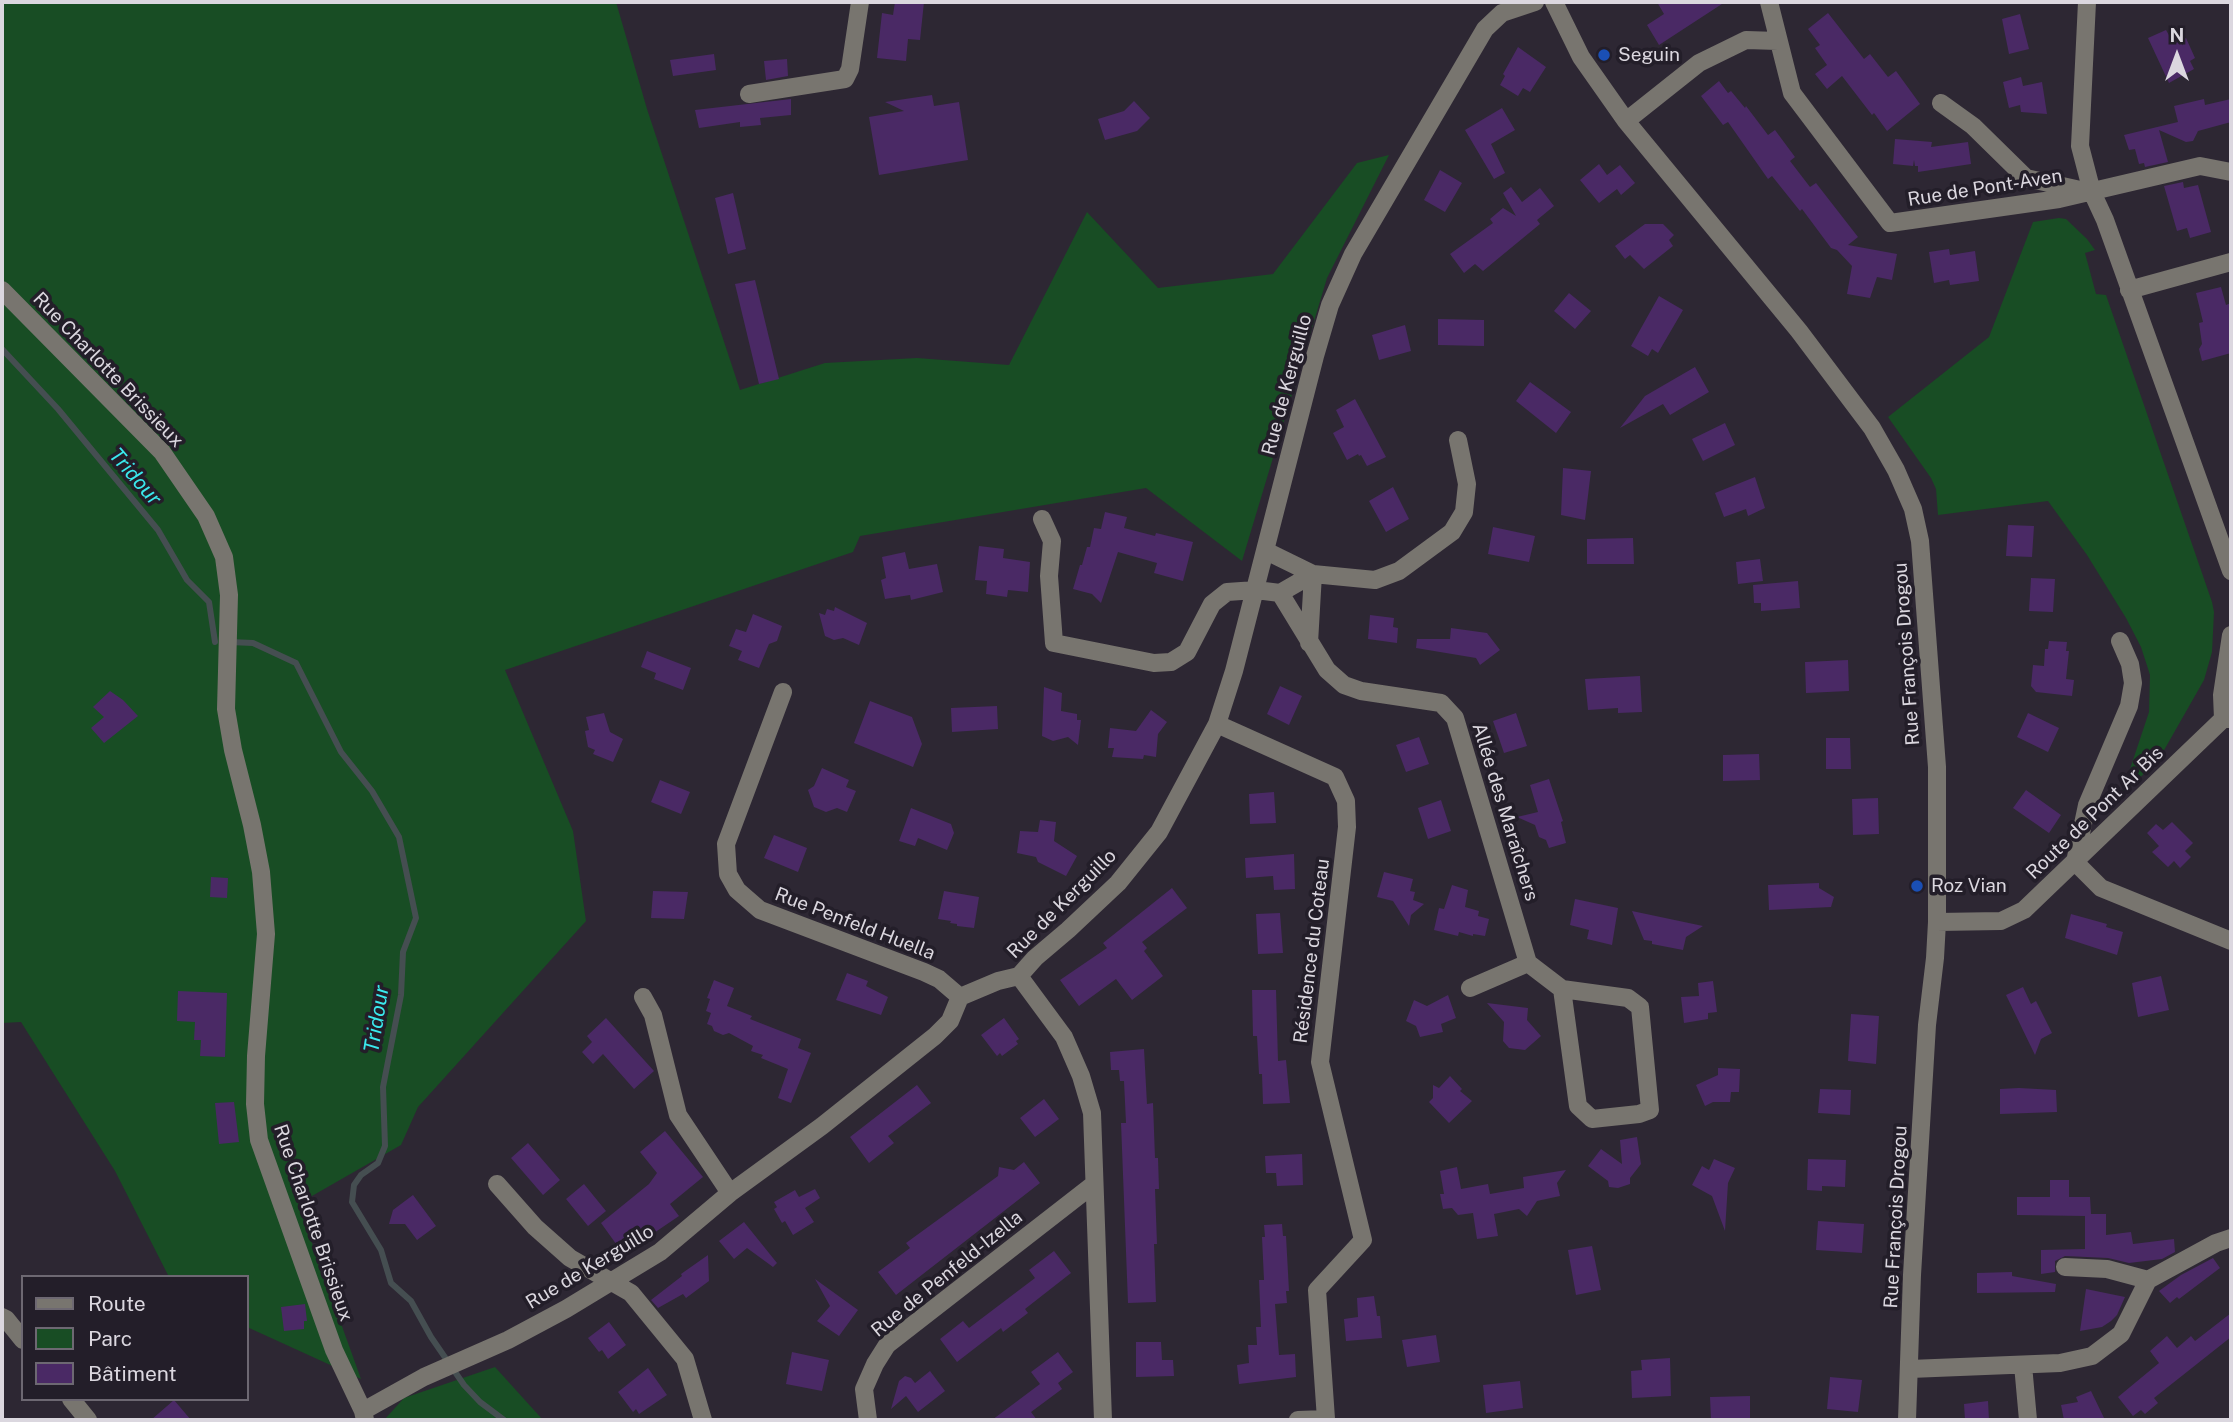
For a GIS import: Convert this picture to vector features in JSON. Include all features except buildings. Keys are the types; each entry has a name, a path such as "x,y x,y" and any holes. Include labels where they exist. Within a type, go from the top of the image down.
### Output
{"street":[{"path":"749,94 845,79 850,69 860,2"},
{"name":"Rue de Kerguillo","path":"364,1416 424,1377 543,1321 660,1252 730,1192 822,1126 935,1036 950,1021 960,997 998,981 1019,976 1035,957 1118,883 1159,832 1217,723 1256,590 1315,356 1331,305 1353,254 1485,29 1502,13 1535,2"},
{"name":"Rue François Drogou","path":"1554,2 1581,57 1626,121 1799,331 1872,428 1896,470 1913,509 1920,541 1937,766 1937,922 1912,1275 1907,1420"},
{"name":"Rue de Pont-Aven","path":"1769,2 1792,93 1890,223 2092,192"},
{"name":"Rue de Pont-Aven","path":"2087,2 2080,146 2092,192 2105,220 2231,571"},
{"path":"1626,121 1699,64 1745,40 1777,41"},
{"path":"1941,103 1973,127 2026,178 2092,192 2200,166 2231,172"},
{"path":"2129,290 2231,262"},
{"name":"Rue Charlotte Brissieux","path":"2,290 162,452 206,516 224,556 229,595 226,709 257,848 266,934 256,1056 255,1104 258,1140 334,1350 364,1416"},
{"path":"1266,551 1313,575 1375,580 1399,571 1452,532 1464,512 1467,484 1458,440"},
{"path":"1042,519 1052,541 1049,576 1054,643 1153,663 1171,662 1187,652 1212,604 1227,592 1256,590 1280,593 1313,575"},
{"path":"1309,643 1313,575"},
{"name":"Allée des Maraîchers","path":"1280,593 1327,670 1343,685 1361,691 1441,702 1455,718 1528,963"},
{"path":"2227,719 2222,695 2231,635"},
{"path":"2120,640 2130,664 2133,682 2129,706 2087,805 2075,862 2101,888 2231,941"},
{"name":"Rue Penfeld Huella","path":"783,692 726,844 728,874 737,890 760,910 925,972 939,979 960,997"},
{"name":"Route de Pont Ar Bis","path":"1937,922 2001,921 2024,910 2227,719"},
{"name":"Résidence du Coteau","path":"1217,723 1335,777 1346,801 1347,827 1320,1062 1363,1240 1317,1290 1326,1419 1298,1420"},
{"path":"1470,988 1528,963 1562,989 1628,998 1640,1007 1650,1110 1639,1114 1592,1119 1578,1106 1562,989"},
{"path":"1019,976 1064,1037 1081,1076 1091,1113 1102,1420"},
{"path":"643,997 653,1015 678,1115 730,1192"},
{"path":"497,1184 535,1227 570,1258 631,1293 685,1359 703,1420"},
{"name":"Rue de Penfeld-Izella","path":"868,1420 864,1389 887,1345 1094,1184"},
{"path":"1910,1369 2060,1363 2092,1356 2121,1334 2148,1280 2231,1238"},
{"path":"2065,1267 2107,1269 2148,1280"},
{"path":"2,1317 21,1338"},
{"path":"2024,1365 2028,1420"},
{"path":"73,1401 88,1420"}],"green space":[{"path":"2,2 616,2 647,109 740,390 825,363 917,358 1009,365 1087,212 1158,288 1273,274 1357,163 1389,155 1327,278 1242,561 1146,488 860,536 853,552 505,670 573,831 586,921 418,1107 401,1145 298,1204 361,1379 248,1327 248,1275 168,1275 115,1171 21,1022 2,1023"},
{"path":"2066,219 2095,250 2085,253 2096,294 2106,295 2214,612 2212,652 2204,680 2159,759 2121,796 2149,712 2150,675 2141,647 2126,618 2087,555 2048,501 1938,515 1936,489 1931,478 1888,417 1989,337 2033,222"},
{"path":"495,1367 543,1420 384,1420 404,1398"}],"waterway":[{"name":"Tridour","path":"2,349 58,409 158,530 187,580 209,602 215,642"},
{"name":"Tridour","path":"230,642 253,643 296,663 341,752 372,791 399,837 416,918 403,952 401,995 383,1087 385,1146 378,1163 361,1175 354,1185 352,1202 381,1250 391,1283 411,1301 431,1337 464,1385 480,1402 504,1420"}],"place":[{"name":"Seguin","path":"1604,55"},
{"name":"Roz Vian","path":"1917,886"}]}
